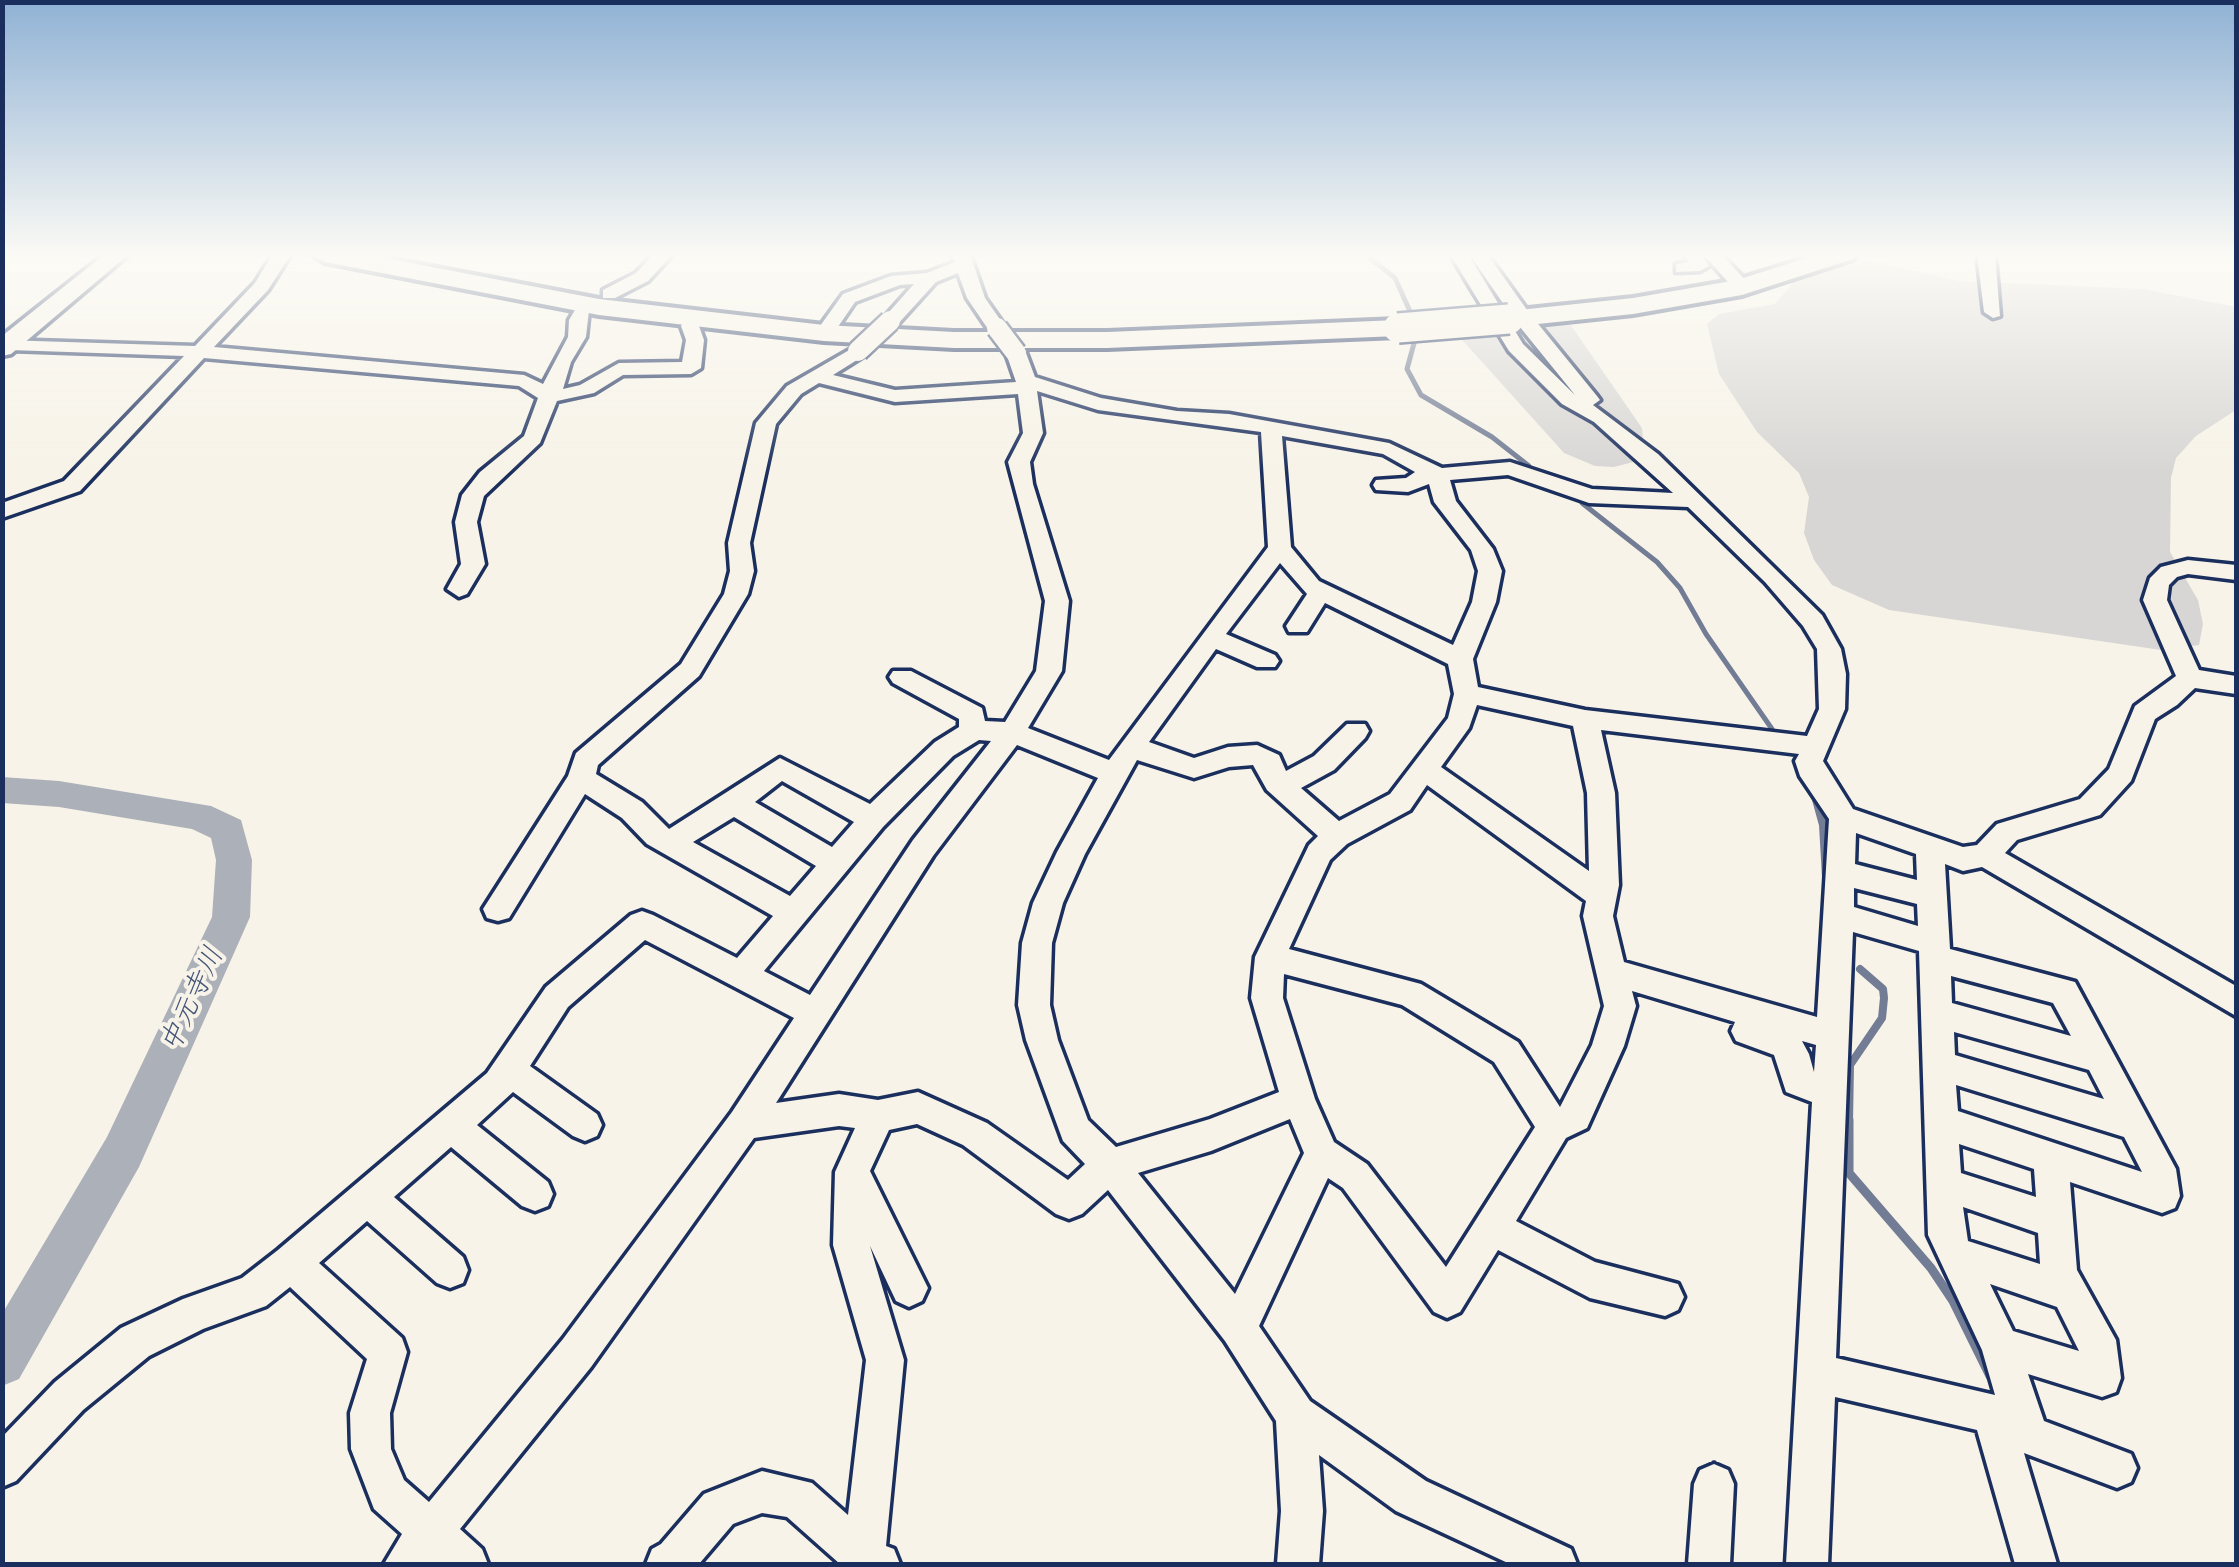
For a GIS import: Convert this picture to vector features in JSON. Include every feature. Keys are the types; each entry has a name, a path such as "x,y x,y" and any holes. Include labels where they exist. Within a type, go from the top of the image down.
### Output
{"highway":[{"path":"773,327 954,340 1271,335 1409,327"}],"main road":[{"path":"6,346 29,327"}],"street":[{"path":"2,511 72,486 223,327"},
{"path":"459,588 474,564 466,522 473,496 488,477 532,439 560,362 579,327"},
{"path":"6,346 200,352 524,381 547,395 587,389 619,370 691,368 694,340 690,327"},
{"path":"824,333 828,327"},
{"path":"498,909 581,778 586,760 690,670 736,594 742,571 738,544 766,424 794,390 858,351 883,327"},
{"path":"405,1564 577,1353 744,1123 924,848 1012,732 1050,670 1057,601 1019,462 1033,433 1026,384 1016,353 996,327"},
{"path":"1503,327 1516,348 1568,400 1601,418"},
{"path":"1523,327 1601,418 1773,576 1813,621 1828,649 1833,674 1832,709 1812,746 1809,761 1814,776 1843,817 1963,859 1985,855 2006,832 2090,807 2120,774 2144,713 2168,699 2190,678"},
{"path":"819,377 873,392 920,398 1026,384 1098,404 1177,417 1229,420 1389,449 1431,472 1445,502 1482,549 1490,571 1484,602 1460,660 1467,694 1460,721 1400,802 1337,836 1318,853 1270,957 1268,998 1298,1100 1322,1154 1355,1176 1447,1300 1554,1127 1575,1117 1608,1046 1620,1006 1598,916 1602,896 1601,794 1585,718"},
{"path":"1271,429 1280,548 1311,586 1460,660"},
{"path":"1384,484 1408,485 1431,472 1510,468 1589,496 1692,501"},
{"path":"1280,548 1114,773 1048,903 1033,975 1034,1005 1057,1088 1075,1130 1110,1166 1238,1328 1296,1415 1411,1496 1556,1564"},
{"path":"2190,678 2155,600 2158,583 2169,572 2188,567 2236,572"},
{"path":"1298,626 1321,591"},
{"path":"1211,637 1266,661"},
{"path":"902,677 974,716 974,730"},
{"path":"2190,678 2236,685"},
{"path":"1467,694 1585,718 1812,746"},
{"path":"742,974 873,819 944,750 974,730 1012,732 1114,773"},
{"path":"1280,786 1324,763 1356,731"},
{"path":"1132,746 1166,762 1194,768 1228,756 1257,755 1269,762 1280,786 1337,836"},
{"path":"669,843 734,803 780,768 873,819"},
{"path":"1426,770 1602,896"},
{"path":"581,778 632,810 657,836 792,912"},
{"path":"734,803 835,863"},
{"path":"1807,1564 1843,817"},
{"path":"1930,848 1946,1235 2000,1346 2007,1418 2036,1564"},
{"path":"1985,855 2236,1002"},
{"path":"1839,872 1932,896"},
{"path":"1837,915 2064,992 2159,1169 2162,1196 1942,1122"},
{"path":"2,1467 69,1396 135,1342 196,1312 253,1294 292,1264 499,1084 557,997 642,924 815,1013"},
{"path":"1270,957 1410,994 1506,1052 1554,1127"},
{"path":"1611,972 1830,1035"},
{"path":"1937,1013 2098,1058"},
{"path":"1747,1031 1786,1045 1793,1054 1798,1081 1828,1092"},
{"path":"1939,1065 2134,1124"},
{"path":"508,1069 585,1125"},
{"path":"744,1123 839,1110 878,1116 918,1108 975,1134 1069,1202 1110,1166 1211,1135 1298,1100"},
{"path":"871,1561 885,1360 851,1246 852,1172 878,1116"},
{"path":"452,1126 536,1194"},
{"path":"1238,1328 1322,1154"},
{"path":"2000,1346 2102,1378 2097,1340 2059,1274 2051,1159"},
{"path":"852,1172 909,1288"},
{"path":"1944,1184 2055,1221"},
{"path":"368,1198 450,1270"},
{"path":"1490,1227 1590,1278 1665,1297"},
{"path":"1956,1255 2069,1292"},
{"path":"292,1264 388,1352 370,1413 371,1449 388,1494 467,1564"},
{"path":"1817,1373 2007,1418 2030,1436 2116,1468"},
{"path":"1296,1415 1302,1510 1298,1564"},
{"path":"1709,1564 1714,1484"},
{"path":"667,1564 676,1559 719,1508 762,1492 797,1498 871,1561"}],"shaded area":[{"path":"1465,327 1572,327 1642,428 1644,451 1637,461 1614,467 1595,466 1564,453 1455,332"},
{"path":"1708,327 2236,327 2236,410 2196,436 2176,458 2171,478 2170,552 2198,600 2203,624 2199,645 2161,650 1889,610 1832,585 1814,560 1804,533 1809,497 1799,473 1757,432 1719,374"}],"waterway":[{"path":"1416,336 1407,369 1421,395 1492,437 1529,466"},
{"path":"1582,503 1657,562 1680,588 1706,634 1772,729"},
{"name":"中元寺川","path":"2,790 59,794 198,816 228,830 234,860 231,917 123,1152 2,1362"},
{"path":"1815,796 1823,825 1826,877"},
{"path":"1849,1123 1850,1065 1882,1018 1884,998 1883,989 1860,969"},
{"path":"1849,1123 1849,1173 1931,1268 1953,1301 1990,1376"}]}
